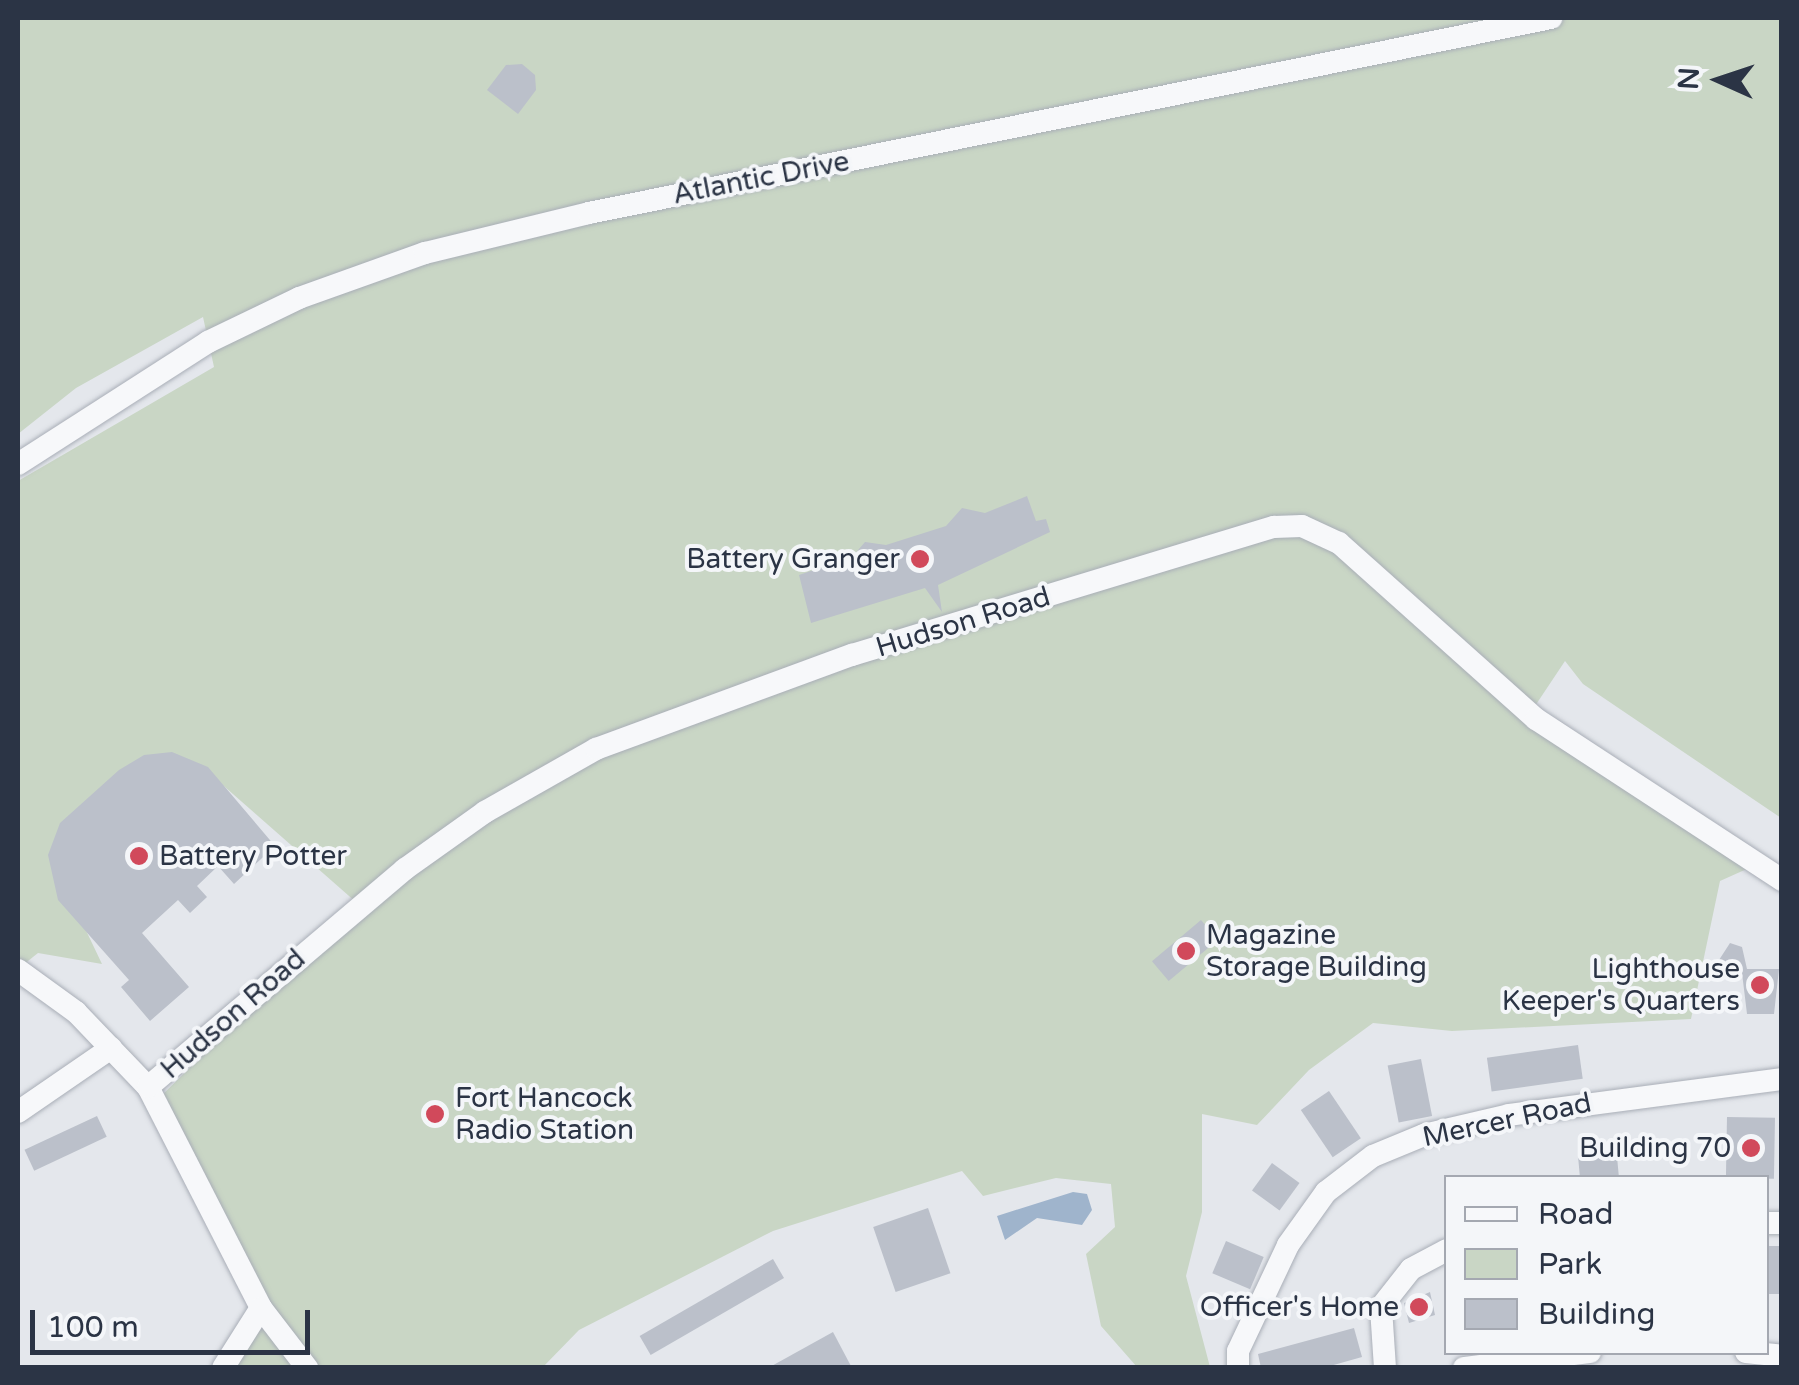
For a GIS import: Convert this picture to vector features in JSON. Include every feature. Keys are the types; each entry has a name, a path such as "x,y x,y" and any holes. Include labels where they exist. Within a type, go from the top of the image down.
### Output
{"street":[{"name":"Atlantic Drive","path":"18,464 208,342 299,298 425,254 589,213 1552,18"},
{"name":"Hudson Road","path":"148,1087 405,868 485,812 596,749 852,655 1274,527 1316,530 1339,543 1576,749 1782,880"},
{"path":"18,970 111,1048 148,1087 261,1308 307,1368"},
{"path":"18,1112 111,1048"},
{"name":"Mercer Road","path":"1238,1368 1238,1350 1288,1246 1326,1192 1373,1156 1424,1135 1509,1115 1782,1079"},
{"path":"1385,1368 1380,1307 1411,1269 1444,1251"},
{"path":"223,1368 261,1308"},
{"path":"1464,1368 1566,1355"}],"green space":[{"path":"18,18 1781,18 1781,818 1583,684 1565,661 1525,721 1749,868 1720,881 1691,1019 1452,1031 1373,1023 1309,1070 1257,1125 1202,1114 1202,1212 1186,1276 1210,1367 1137,1367 1101,1326 1086,1254 1115,1227 1111,1184 1056,1178 983,1196 962,1171 773,1231 579,1330 543,1367 209,1367 262,1327 154,1103 357,903 209,773 50,855 102,964 38,953 18,969 18,481 214,367 203,317 76,388 18,434"}],"water":[{"path":"1073,1192 1087,1194 1092,1210 1082,1225 1037,1218 1005,1240 997,1216"}],"building":[{"path":"522,64 535,75 536,90 518,114 487,90 506,65"},
{"name":"Battery Granger","path":"1027,496 1036,521 1046,519 1050,532 938,585 942,612 925,588 811,623 799,575 852,557 865,542 886,545 946,526 962,508 985,513"},
{"name":"Battery Potter","path":"172,752 208,767 275,846 234,884 218,866 197,886 207,897 190,913 178,900 142,933 189,987 150,1021 121,987 129,980 58,900 48,855 60,823 119,770 144,755"},
{"name":"Magazine Storage Building","path":"1201,920 1218,940 1169,981 1152,961"},
{"name":"Lighthouse Keeper's Quarters","path":"1730,943 1742,947 1747,969 1779,969 1774,1014 1747,1014 1742,973 1719,960"},
{"path":"1578,1045 1583,1079 1492,1091 1487,1058"},
{"path":"1421,1059 1432,1116 1399,1122 1388,1065"},
{"path":"1329,1091 1361,1138 1333,1157 1301,1110"},
{"path":"97,1116 107,1137 34,1171 24,1150"},
{"name":"Building 70","path":"1727,1117 1775,1118 1774,1179 1769,1175 1726,1175"},
{"path":"1616,1146 1619,1175 1580,1175 1578,1156 1585,1155 1585,1148"},
{"path":"1272,1163 1300,1183 1280,1210 1252,1191"},
{"path":"928,1208 950,1273 896,1292 873,1227"},
{"path":"1226,1241 1264,1257 1250,1289 1212,1273"},
{"path":"1769,1246 1782,1246 1782,1294 1769,1294"},
{"path":"773,1259 784,1278 651,1355 640,1336"},
{"name":"Officer's Home","path":"1430,1292 1435,1315 1409,1323 1404,1303"},
{"path":"1354,1328 1362,1357 1323,1368 1261,1368 1258,1354"},
{"path":"833,1332 852,1368 768,1368"}],"place":[{"name":"Battery Granger","path":"920,559"},
{"name":"Battery Potter","path":"139,856"},
{"name":"Magazine Storage Building","path":"1186,951"},
{"name":"Lighthouse Keeper's Quarters","path":"1760,985"},
{"name":"Fort Hancock Radio Station","path":"435,1114"},
{"name":"Building 70","path":"1751,1148"},
{"name":"Officer's Home","path":"1419,1307"}]}
